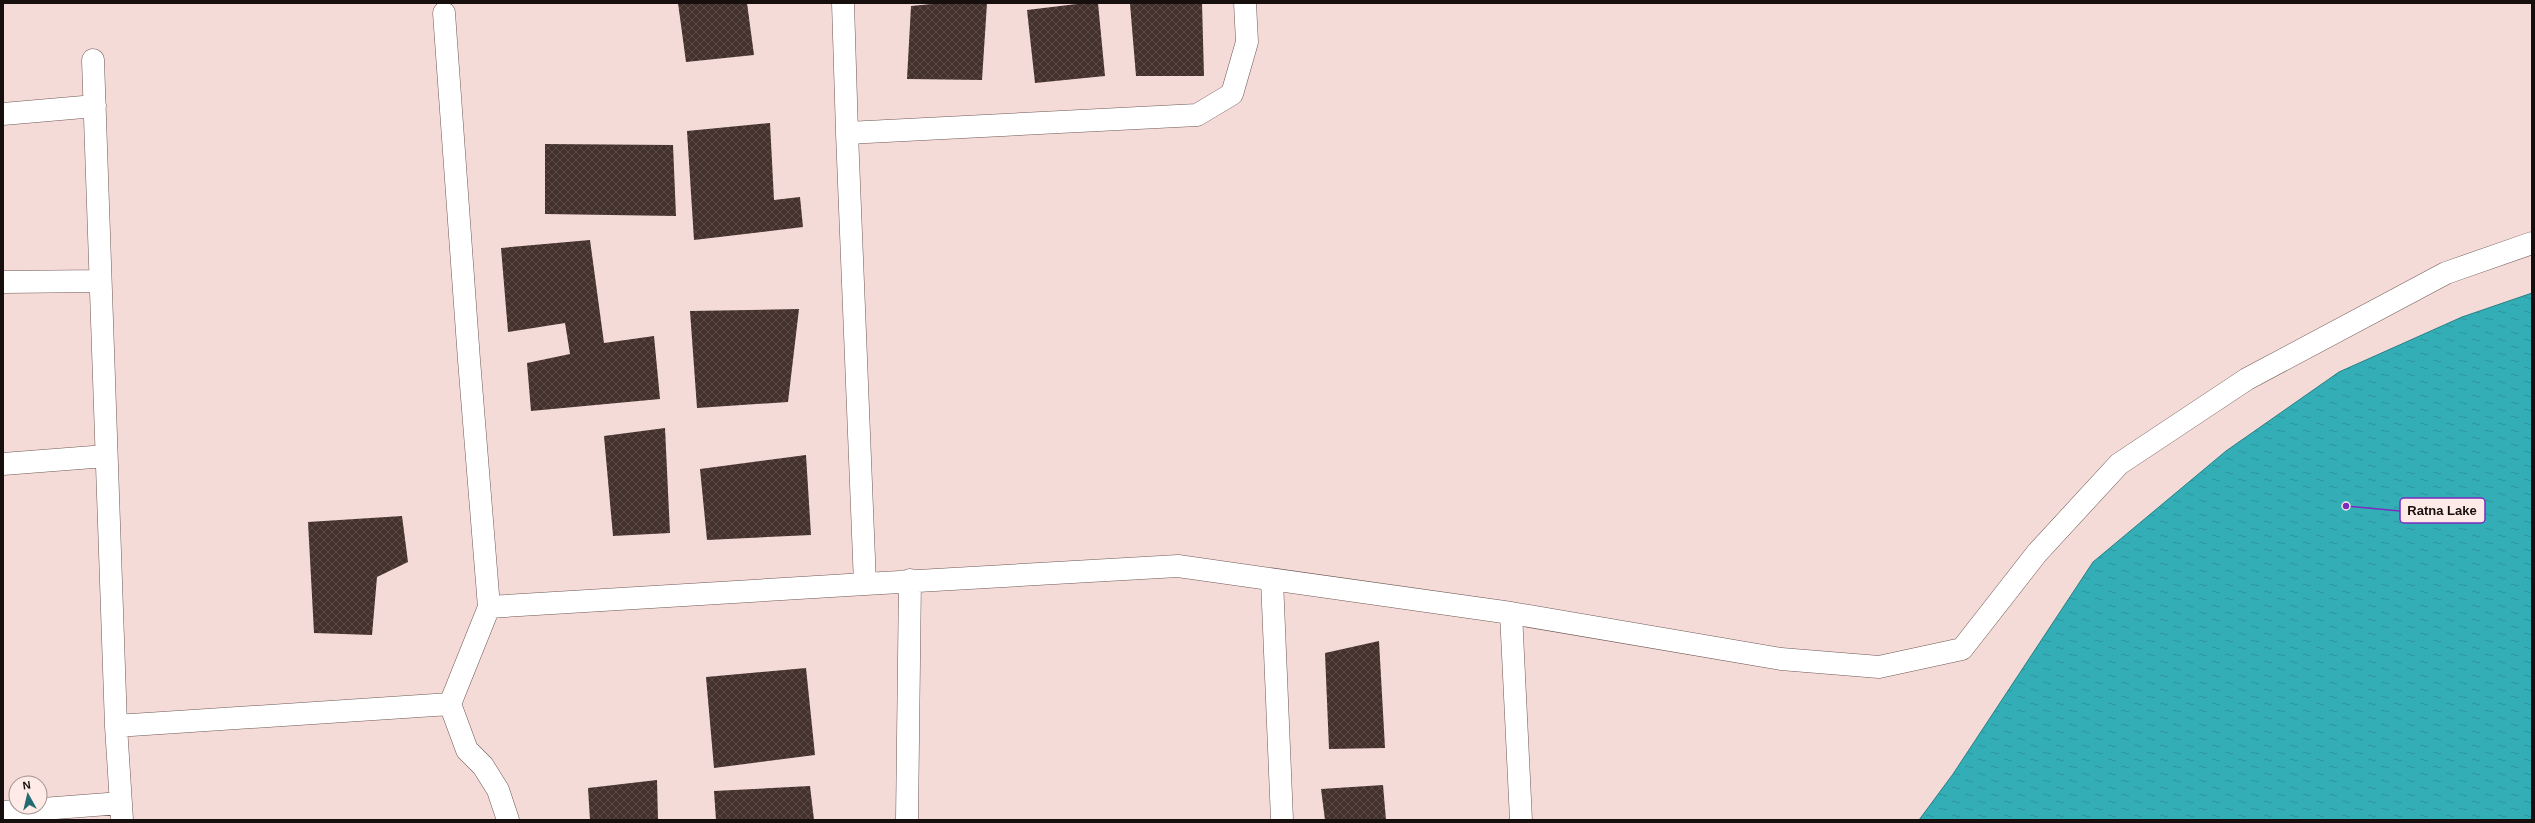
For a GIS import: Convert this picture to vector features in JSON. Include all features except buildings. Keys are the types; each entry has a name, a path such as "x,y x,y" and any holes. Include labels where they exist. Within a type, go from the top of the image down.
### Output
{"street":[{"path":"843,3 865,584"},
{"path":"847,133 1197,115 1232,94 1247,42 1245,3"},
{"path":"444,13 468,360 489,607 450,704 467,750 483,766 498,790 508,820"},
{"path":"3,812 121,812 116,726 93,60"},
{"path":"3,114 94,106"},
{"path":"489,607 910,580 1178,566 1511,613 1781,659 1879,667 1962,649 2037,553 2119,464 2254,375 2446,273 2532,243"},
{"path":"3,282 100,281"},
{"path":"3,464 106,456"},
{"path":"907,820 910,580"},
{"path":"1272,580 1282,820"},
{"path":"1511,613 1521,820"},
{"path":"116,726 450,704"}],"water":[{"path":"2532,293 2532,820 1919,820 1953,774 2093,562 2226,451 2339,372 2462,317"}],"place":[{"name":"Ratna Lake","path":"2346,506"}]}
